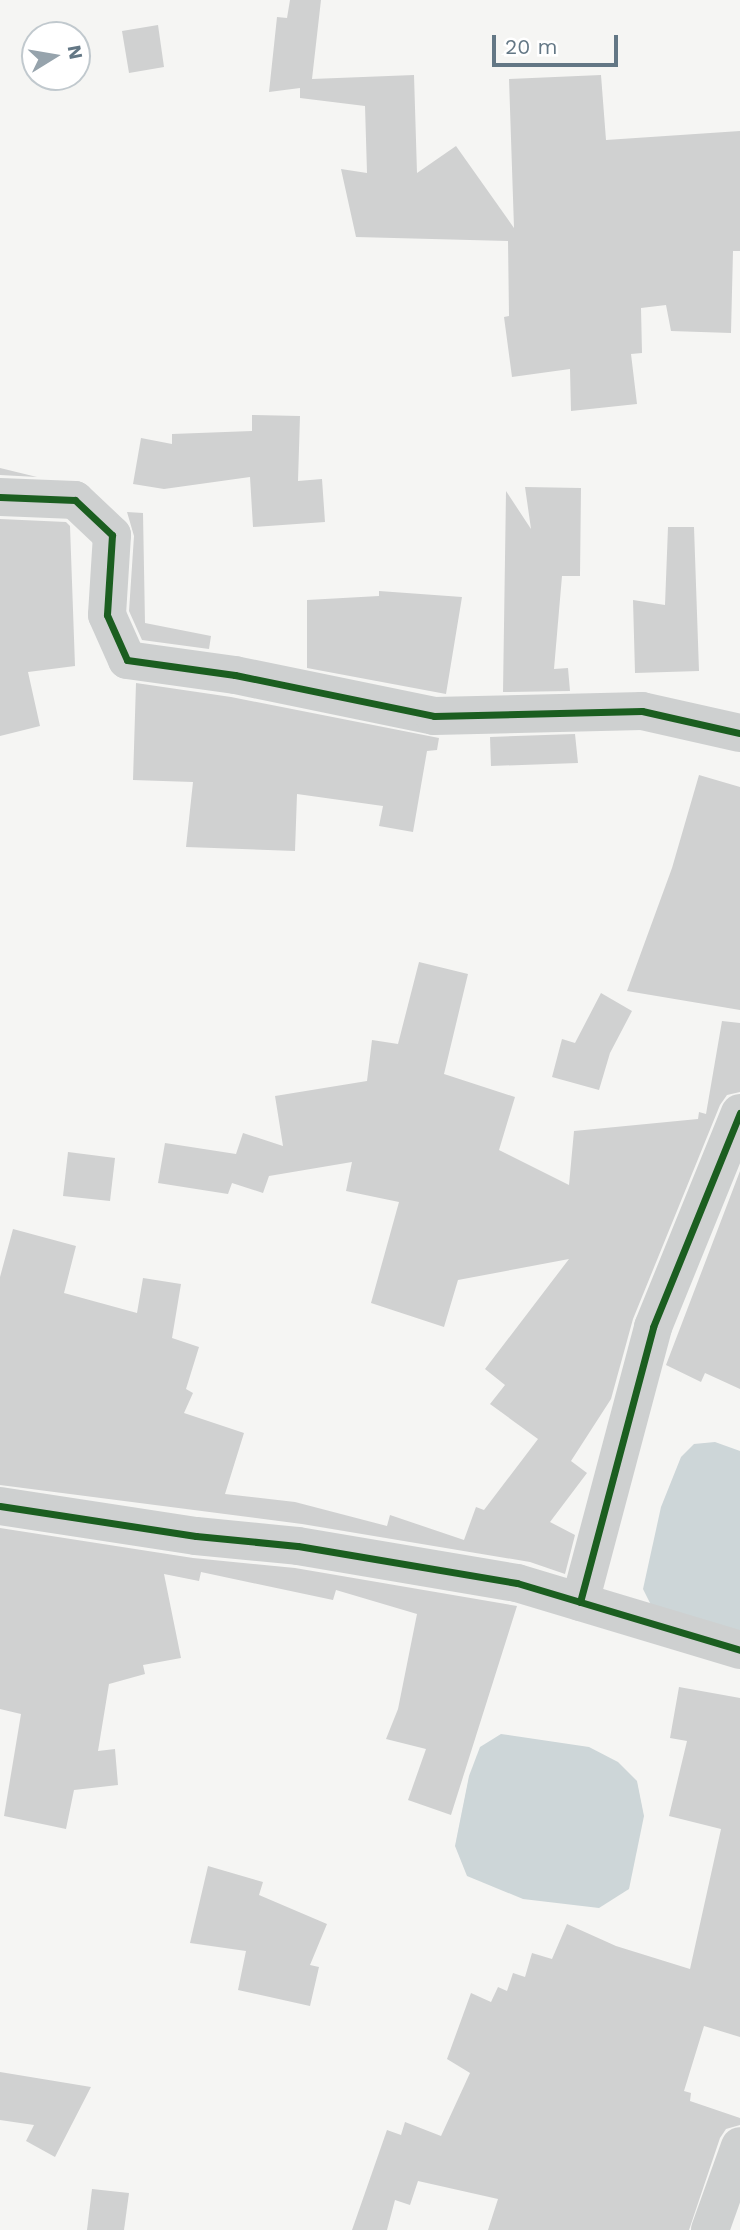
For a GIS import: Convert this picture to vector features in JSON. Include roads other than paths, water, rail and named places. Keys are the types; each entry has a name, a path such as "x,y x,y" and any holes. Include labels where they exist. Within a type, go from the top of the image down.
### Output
{"street":[{"path":"0,497 75,500 111,535 107,615 127,660 235,675 434,716 642,711 740,733"},
{"path":"580,1602 653,1328 740,1113"},
{"path":"0,1506 311,1549 517,1583 740,1650"},
{"path":"710,2230 740,2146"}]}
